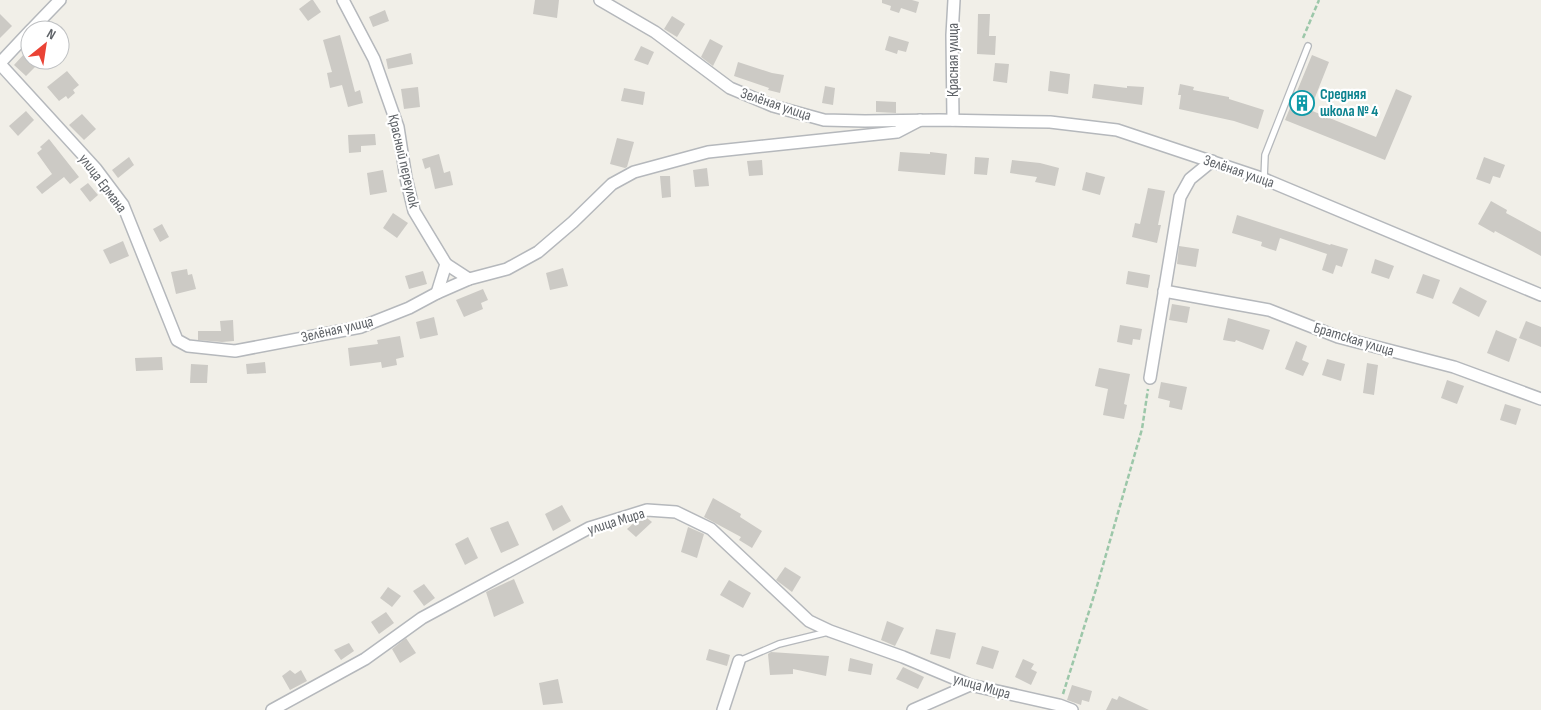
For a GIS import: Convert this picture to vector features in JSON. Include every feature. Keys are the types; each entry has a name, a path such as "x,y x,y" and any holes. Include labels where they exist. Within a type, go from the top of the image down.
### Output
{"street":[{"path":"41,20 60,0"},
{"name":"Красный переулок","path":"343,0 374,58 398,127 406,178 414,211 446,264"},
{"name":"Зелёная улица","path":"600,0 655,32 730,88 773,106 824,120 1050,122 1117,130 1264,179 1541,295"},
{"name":"Красная улица","path":"953,120 952,35 954,0"},
{"path":"0,64 20,43"},
{"name":"улица Ермана","path":"0,64 96,169 123,205 177,340 188,346"},
{"name":"Зелёная улица","path":"188,346 235,351 361,326 409,308 469,279 507,269 538,252 573,222 612,184 634,172 708,152 897,132 920,120"},
{"path":"1150,378 1180,197 1190,179 1212,161"},
{"path":"437,293 446,264 469,279"},
{"name":"Братская улица","path":"1164,290 1269,310 1338,337 1454,367 1541,399"},
{"name":"улица Мира","path":"272,710 366,659 422,618 589,528 647,510 676,512 711,529 810,621 830,631 970,685 1059,705 1072,710"},
{"path":"723,710 739,661"},
{"path":"913,710 970,685"}],"lane":[{"path":"1264,179 1264,156 1308,46"},
{"path":"739,661 778,644 830,631"}],"path":[{"path":"1308,46 1302,41 1319,0"},
{"path":"1059,705 1097,586 1142,429 1150,378"}],"building":[{"path":"313,0 321,12 308,21 299,9"},
{"path":"535,0 559,0 557,18 533,14"},
{"path":"882,0 912,0 919,2 916,13 901,8 899,13 890,10 891,6 882,3"},
{"path":"385,10 389,21 373,27 369,17"},
{"path":"0,14 12,26 0,38"},
{"path":"978,14 990,14 989,36 996,36 995,55 977,54"},
{"path":"672,16 685,24 677,37 664,29"},
{"path":"340,35 355,92 360,90 363,103 348,107 342,85 330,88 327,73 332,72 323,40"},
{"path":"889,36 909,42 906,52 898,50 897,54 885,50"},
{"path":"710,39 723,46 713,66 701,57"},
{"path":"641,46 654,52 648,65 634,60"},
{"path":"411,53 413,64 388,69 386,59"},
{"name":"Средняя школа № 4","path":"1312,55 1329,62 1310,110 1376,137 1396,89 1412,96 1385,160 1285,120"},
{"path":"20,58 20,70 32,70 26,76 14,65"},
{"path":"738,62 784,75 780,93 734,76"},
{"path":"995,63 1009,64 1007,83 993,81"},
{"path":"67,71 79,85 73,90 75,93 68,99 66,96 59,101 47,87"},
{"path":"1050,71 1070,74 1068,94 1048,91"},
{"path":"1094,84 1127,88 1127,86 1144,87 1142,105 1092,98"},
{"path":"1180,84 1194,87 1193,90 1229,97 1229,99 1264,110 1258,129 1234,121 1179,109 1181,95 1178,95"},
{"path":"825,86 835,88 833,105 822,103"},
{"path":"418,87 420,107 404,109 401,89"},
{"path":"624,88 645,92 643,105 621,101"},
{"path":"876,101 896,102 896,113 876,112"},
{"path":"26,111 34,120 18,136 9,126"},
{"path":"82,114 96,129 84,140 69,125"},
{"path":"375,134 376,145 361,146 361,152 349,153 348,135"},
{"path":"617,138 634,142 627,167 625,168 610,164"},
{"path":"49,139 79,177 70,184 64,177 42,194 36,187 52,174 37,153 42,149 40,147"},
{"path":"900,152 947,154 945,175 898,171"},
{"path":"439,154 444,173 450,171 453,185 435,189 430,167 425,169 422,159"},
{"path":"129,157 134,165 118,178 112,170"},
{"path":"975,157 989,158 987,175 974,174"},
{"path":"1484,157 1505,165 1500,178 1493,176 1490,184 1476,179"},
{"path":"762,160 763,175 749,176 747,161"},
{"path":"1012,160 1040,163 1059,168 1055,186 1035,182 1037,177 1010,173"},
{"path":"707,168 709,186 695,187 693,170"},
{"path":"383,170 387,192 370,195 367,173"},
{"path":"1086,172 1105,177 1100,195 1082,190"},
{"path":"660,176 670,176 671,197 662,198"},
{"path":"88,183 98,195 90,202 80,189"},
{"path":"1148,188 1165,191 1158,225 1161,225 1157,243 1132,237 1135,223 1140,224"},
{"path":"1491,201 1507,210 1506,213 1541,232 1541,256 1478,224"},
{"path":"393,213 408,223 397,238 383,228"},
{"path":"1237,215 1348,249 1342,267 1336,265 1333,274 1322,270 1327,254 1280,238 1276,251 1261,246 1262,242 1232,233"},
{"path":"162,224 169,237 160,242 153,229"},
{"path":"123,241 129,256 110,264 103,250"},
{"path":"1179,246 1199,249 1196,267 1177,264"},
{"path":"1375,259 1394,266 1389,279 1371,273"},
{"path":"563,268 568,286 550,290 546,273"},
{"path":"187,269 188,275 192,274 196,289 176,294 171,272"},
{"path":"423,271 427,284 409,289 405,276"},
{"path":"1128,271 1150,275 1148,288 1126,284"},
{"path":"1423,274 1440,280 1433,299 1416,293"},
{"path":"1460,287 1487,301 1479,317 1452,303"},
{"path":"483,289 488,300 481,303 483,309 464,317 456,300"},
{"path":"1172,304 1190,307 1187,323 1169,320"},
{"path":"434,317 438,335 420,339 416,322"},
{"path":"1228,318 1270,330 1263,350 1236,340 1235,342 1223,340"},
{"path":"233,320 234,341 198,340 198,331 221,331 220,321"},
{"path":"1526,321 1541,327 1541,347 1519,338"},
{"path":"1120,325 1142,329 1140,340 1133,339 1132,345 1117,342"},
{"path":"1496,330 1517,339 1509,362 1487,353"},
{"path":"400,336 404,357 396,359 397,365 382,368 381,362 350,366 348,348 378,344 377,340"},
{"path":"1296,341 1307,346 1302,360 1309,363 1303,376 1285,369"},
{"path":"162,357 163,370 136,371 135,358"},
{"path":"1327,359 1345,364 1341,381 1322,375"},
{"path":"265,362 266,373 247,374 246,364"},
{"path":"1367,363 1378,365 1374,395 1363,393"},
{"path":"191,364 208,365 207,383 190,383"},
{"path":"1099,368 1130,374 1124,404 1127,405 1124,419 1103,415 1108,389 1095,386"},
{"path":"1447,380 1464,386 1457,404 1441,398"},
{"path":"1161,382 1187,387 1182,410 1169,407 1170,401 1158,398"},
{"path":"1505,404 1521,409 1516,425 1500,420"},
{"path":"713,498 741,514 740,517 762,531 752,548 739,540 741,537 704,517"},
{"path":"562,505 571,521 553,531 545,514"},
{"path":"647,518 652,522 636,537 627,529 636,521"},
{"path":"508,521 519,545 501,553 490,528"},
{"path":"688,527 704,534 697,558 681,552"},
{"path":"468,537 478,558 465,565 455,544"},
{"path":"785,567 801,577 792,592 776,580"},
{"path":"514,579 524,603 494,617 486,592"},
{"path":"729,580 751,593 743,608 720,595"},
{"path":"424,584 435,598 424,606 413,591"},
{"path":"388,587 401,596 392,607 380,598"},
{"path":"386,612 394,623 379,634 371,622"},
{"path":"887,621 904,628 895,646 881,640"},
{"path":"936,629 956,633 950,659 930,654"},
{"path":"406,638 416,653 400,663 392,649"},
{"path":"349,643 354,651 341,660 334,650"},
{"path":"982,646 999,651 993,669 976,664"},
{"path":"709,649 730,655 727,666 706,660"},
{"path":"771,652 829,656 826,676 793,669 793,674 770,675 768,654"},
{"path":"850,658 873,664 871,675 848,671"},
{"path":"1023,659 1034,664 1031,669 1037,672 1031,685 1015,677"},
{"path":"903,667 924,677 918,689 896,679"},
{"path":"290,670 295,674 301,670 307,681 290,690 282,676"},
{"path":"558,679 563,703 543,705 539,683"},
{"path":"1072,685 1092,691 1089,702 1082,700 1081,705 1067,700"},
{"path":"1119,696 1149,710 1106,710 1112,698 1117,700"}],"place":[{"name":"Средняя школа № 4","path":"1302,103"}]}
